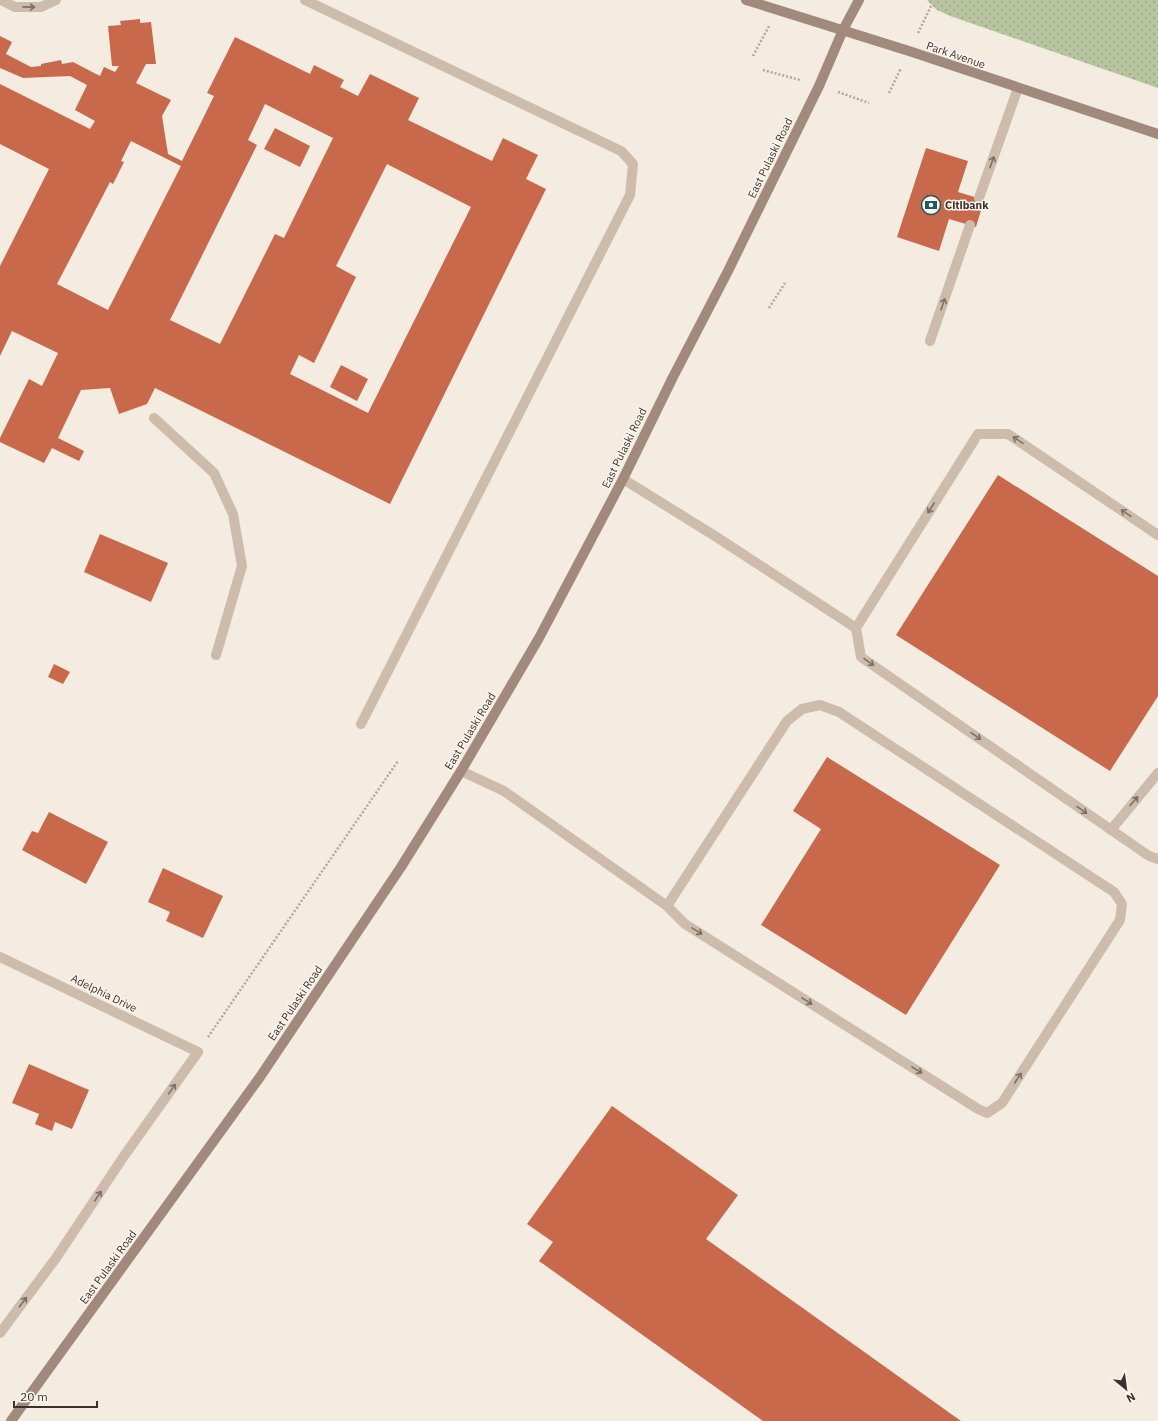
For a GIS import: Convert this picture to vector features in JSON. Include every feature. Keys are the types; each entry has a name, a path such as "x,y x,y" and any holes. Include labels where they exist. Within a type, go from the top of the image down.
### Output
{"main road":[{"name":"Park Avenue","path":"746,0 843,30 1158,134"},
{"name":"East Pulaski Road","path":"11,1421 260,1077 401,867 461,771 539,638 623,479 673,377 727,273 809,106 843,30 859,0"}],"street":[{"path":"1,0 15,7 41,7 56,0"},
{"path":"305,0 621,151 634,164 630,195 361,724"},
{"path":"979,198 1018,88"},
{"path":"930,341 970,225"},
{"path":"154,418 214,473 233,514 242,566 216,655"},
{"path":"1158,535 1008,434 978,434 856,628 861,657 1149,856 1158,859"},
{"path":"623,479 715,536 856,628"},
{"path":"461,771 504,791 667,906 686,924 971,1105 987,1113 1002,1103 1120,920 1122,904 1114,892 839,712 820,705 802,709 787,721 667,906"},
{"path":"1111,830 1158,773"},
{"name":"Adelphia Drive","path":"0,957 198,1052"},
{"path":"0,1333 56,1258 124,1156 198,1052"}],"path":[{"path":"769,308 785,283"},
{"path":"198,1052 398,761"}],"green space":[{"path":"927,0 1158,0 1158,88 950,16 937,10"}],"building":[{"path":"140,19 140,23 151,22 156,64 146,64 136,83 171,100 162,116 168,154 182,161 214,96 207,93 235,37 310,74 314,65 344,80 340,87 358,96 370,74 419,98 408,120 492,161 503,138 538,155 526,179 546,189 390,504 155,388 147,404 119,414 110,388 81,390 58,438 84,451 79,461 52,448 44,463 0,442 0,438 29,379 42,386 58,353 12,331 0,356 0,266 49,169 0,144 0,84 90,129 95,121 75,110 87,85 70,76 23,78 0,68 0,36 12,42 6,54 31,67 41,66 41,64 61,60 62,64 73,62 100,76 104,67 115,72 119,66 112,66 108,26 121,25 120,21","holes":["265,104 333,138 284,238 275,234 220,344 170,320 257,145 248,140","131,141 181,166 108,310 57,284 110,182 113,184 124,162 121,161","387,164 471,207 368,413 290,374 299,355 314,363 356,277 336,266"]},
{"path":"275,128 310,146 300,167 264,149"},
{"name":"Citibank","path":"926,148 968,161 958,192 984,200 976,227 949,219 939,251 897,237"},
{"path":"341,365 368,379 357,401 330,387"},
{"path":"998,475 1158,576 1158,696 1110,771 896,635"},
{"path":"100,534 168,563 151,602 84,572"},
{"path":"54,664 70,672 63,684 48,677"},
{"path":"827,757 1000,865 906,1015 761,925 821,829 793,811"},
{"path":"49,812 108,842 86,884 22,850 32,831 38,833"},
{"path":"163,868 223,896 203,938 166,921 170,912 148,902"},
{"path":"29,1064 89,1090 72,1129 55,1122 52,1131 35,1124 39,1114 12,1103"},
{"path":"612,1106 738,1195 706,1239 961,1421 763,1421 539,1261 553,1242 527,1224"}],"place":[{"name":"Citibank","path":"931,205"}]}
